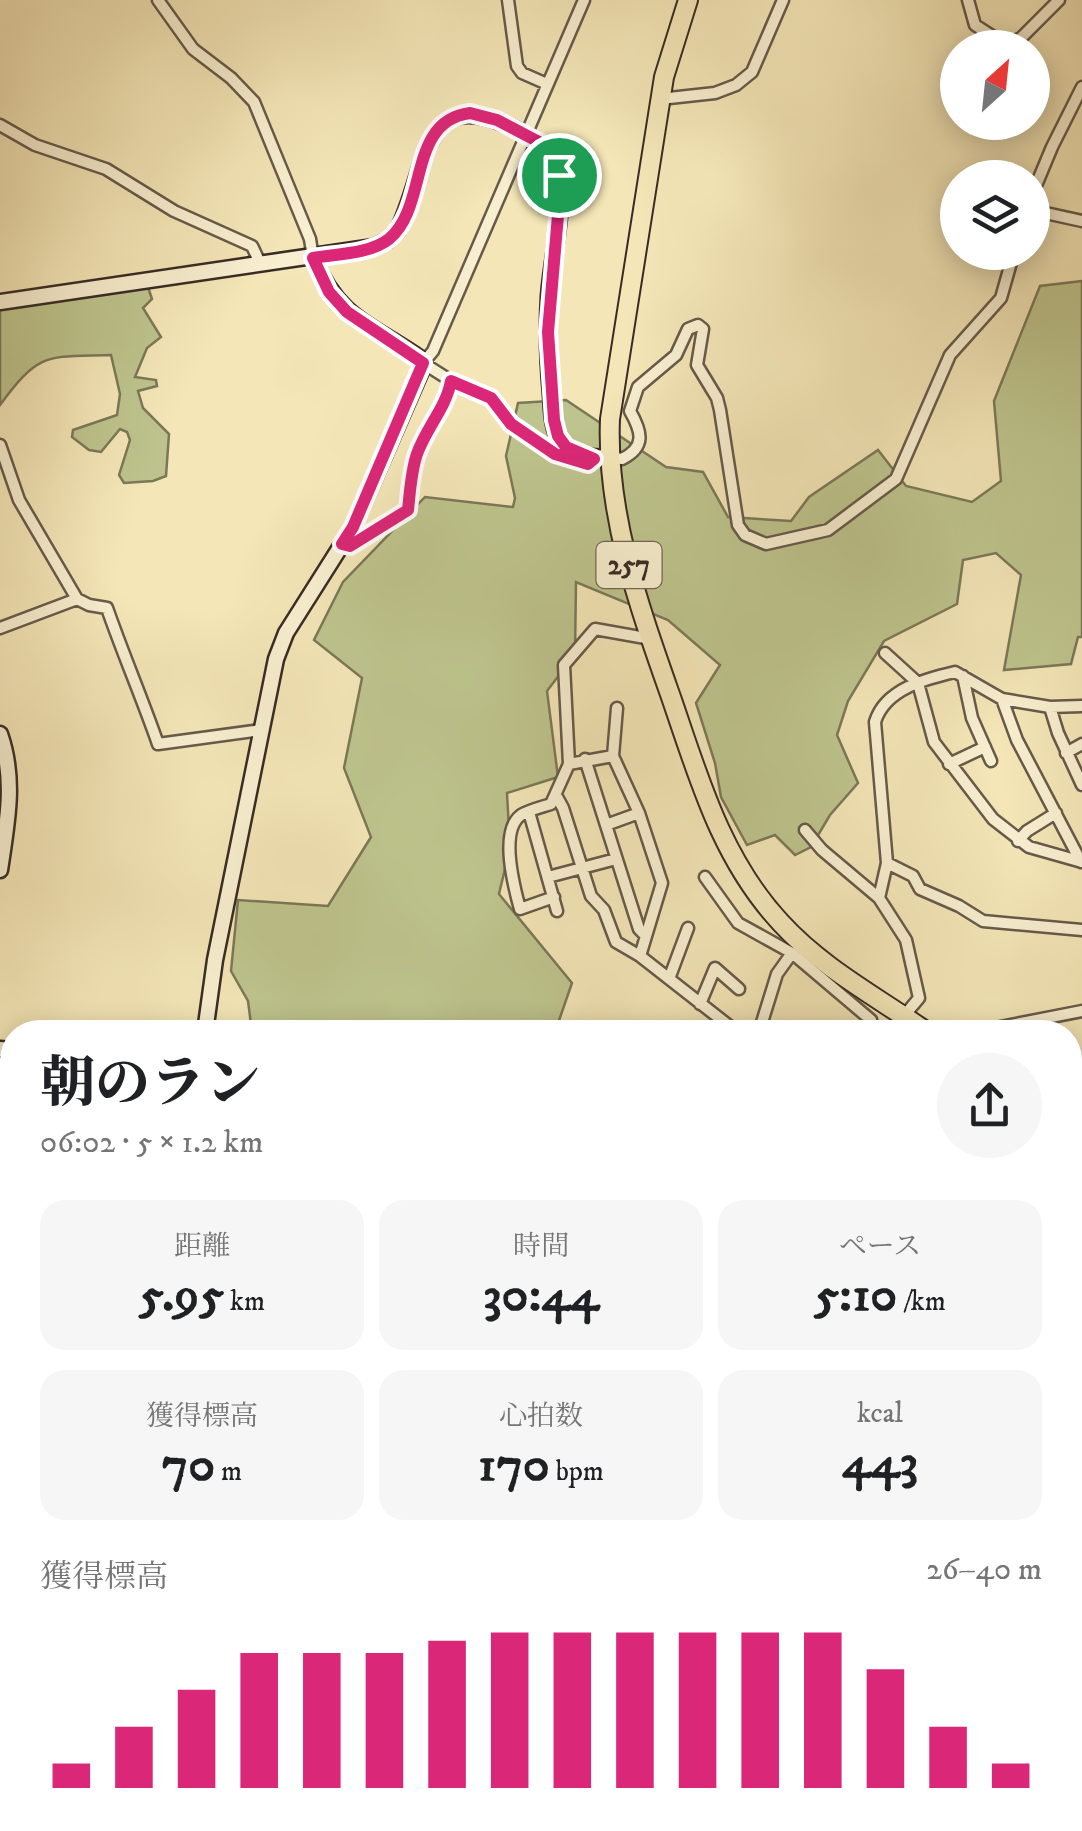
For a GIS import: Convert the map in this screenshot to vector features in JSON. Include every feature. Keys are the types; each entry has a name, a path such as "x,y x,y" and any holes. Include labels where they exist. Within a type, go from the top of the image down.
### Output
{"highway":[{"name":"257","path":"688,0 670,52 660,99 601,458 650,639 706,801 736,864 772,913 808,949 910,1020"}],"street":[{"path":"158,0 193,49 231,78 254,102 310,238 313,258 329,292 347,312 451,381 491,398 511,424 555,454 588,464 601,458"},
{"path":"508,0 516,66 522,73 547,84"},
{"path":"208,1020 215,960 280,646 353,527 584,0"},
{"path":"660,99 715,93 736,85 752,72 784,0"},
{"path":"968,0 975,25 1006,45 1021,38 1059,0"},
{"path":"1047,160 1082,88"},
{"path":"0,302 374,248 398,230 432,138 446,120 470,113 484,115 552,153 559,175 548,332 558,436 566,447 601,458 622,459 636,451 640,434 630,411 638,387 676,355 688,329 698,324 704,340 697,364 717,398 738,525 745,535 766,544 828,530 896,479 950,355 1001,298 1009,270"},
{"path":"0,126 35,145 106,170 174,211 252,246 260,265"},
{"path":"1050,214 1082,222"},
{"path":"342,544 350,546 408,510 416,456 448,398 451,381"},
{"path":"0,445 19,500 77,599 107,608 158,744 261,730"},
{"path":"0,628 77,599"},
{"path":"554,897 520,909 509,864 514,824 522,814 552,804 569,764 564,665 595,629 650,639"},
{"path":"885,653 918,683 934,742 994,819 1018,842 1081,862"},
{"path":"879,898 887,864 878,712 912,682 954,672 1002,699 1050,707 1082,706"},
{"path":"962,675 972,718 991,761"},
{"path":"1002,699 1017,740 1081,862"},
{"path":"1050,707 1082,785"},
{"path":"617,708 613,756 639,813 662,883 640,956"},
{"path":"0,734 11,782 0,870"},
{"path":"1066,753 1082,744"},
{"path":"950,764 985,747"},
{"path":"569,764 613,756"},
{"path":"585,759 639,929 646,936"},
{"path":"557,797 591,896 604,910 616,942 640,956 721,1020"},
{"path":"529,812 557,911"},
{"path":"606,825 639,813"},
{"path":"1018,842 1027,830 1056,813"},
{"path":"805,830 822,850 879,898 899,926 919,998 904,1016"},
{"path":"548,877 616,859"},
{"path":"887,864 913,876 920,889 959,906 983,922 1082,930"},
{"path":"705,878 738,923 792,953 872,1020"},
{"path":"668,979 688,928"},
{"path":"762,1020 777,974 792,953"},
{"path":"700,1004 715,968 738,989"},
{"path":"1033,1020 1082,1010"}],"green space":[{"path":"1082,281 1082,637 1078,637 1071,664 1004,670 1021,575 996,553 963,560 957,604 884,641 848,701 837,735 858,783 830,815 811,847 795,855 775,835 747,845 721,797 696,703 720,665 668,620 576,582 575,654 547,691 558,777 507,793 510,848 499,894 572,983 559,1020 250,1020 248,1001 231,971 238,900 328,906 371,837 344,768 362,678 314,640 343,582 425,497 513,507 515,498 506,456 518,403 566,400 666,467 703,472 728,517 791,521 809,497 878,450 906,486 972,502 1001,481 994,401 1040,286"},
{"path":"148,287 152,299 143,308 161,337 147,348 135,377 156,380 157,386 138,391 143,408 169,434 166,476 124,483 119,475 130,440 127,432 120,429 101,452 89,450 72,437 73,430 117,415 120,394 111,355 46,361 25,375 0,405 0,309"}],"route":[{"path":"456,114 484,115 539,142 552,153 559,175 548,332 554,420 566,447 594,459 588,464 555,454 511,424 491,398 451,381 448,398 416,456 408,510 350,546 342,544 353,527 423,363 347,312 329,292 313,258 374,248 398,230 432,138 456,114"}]}
